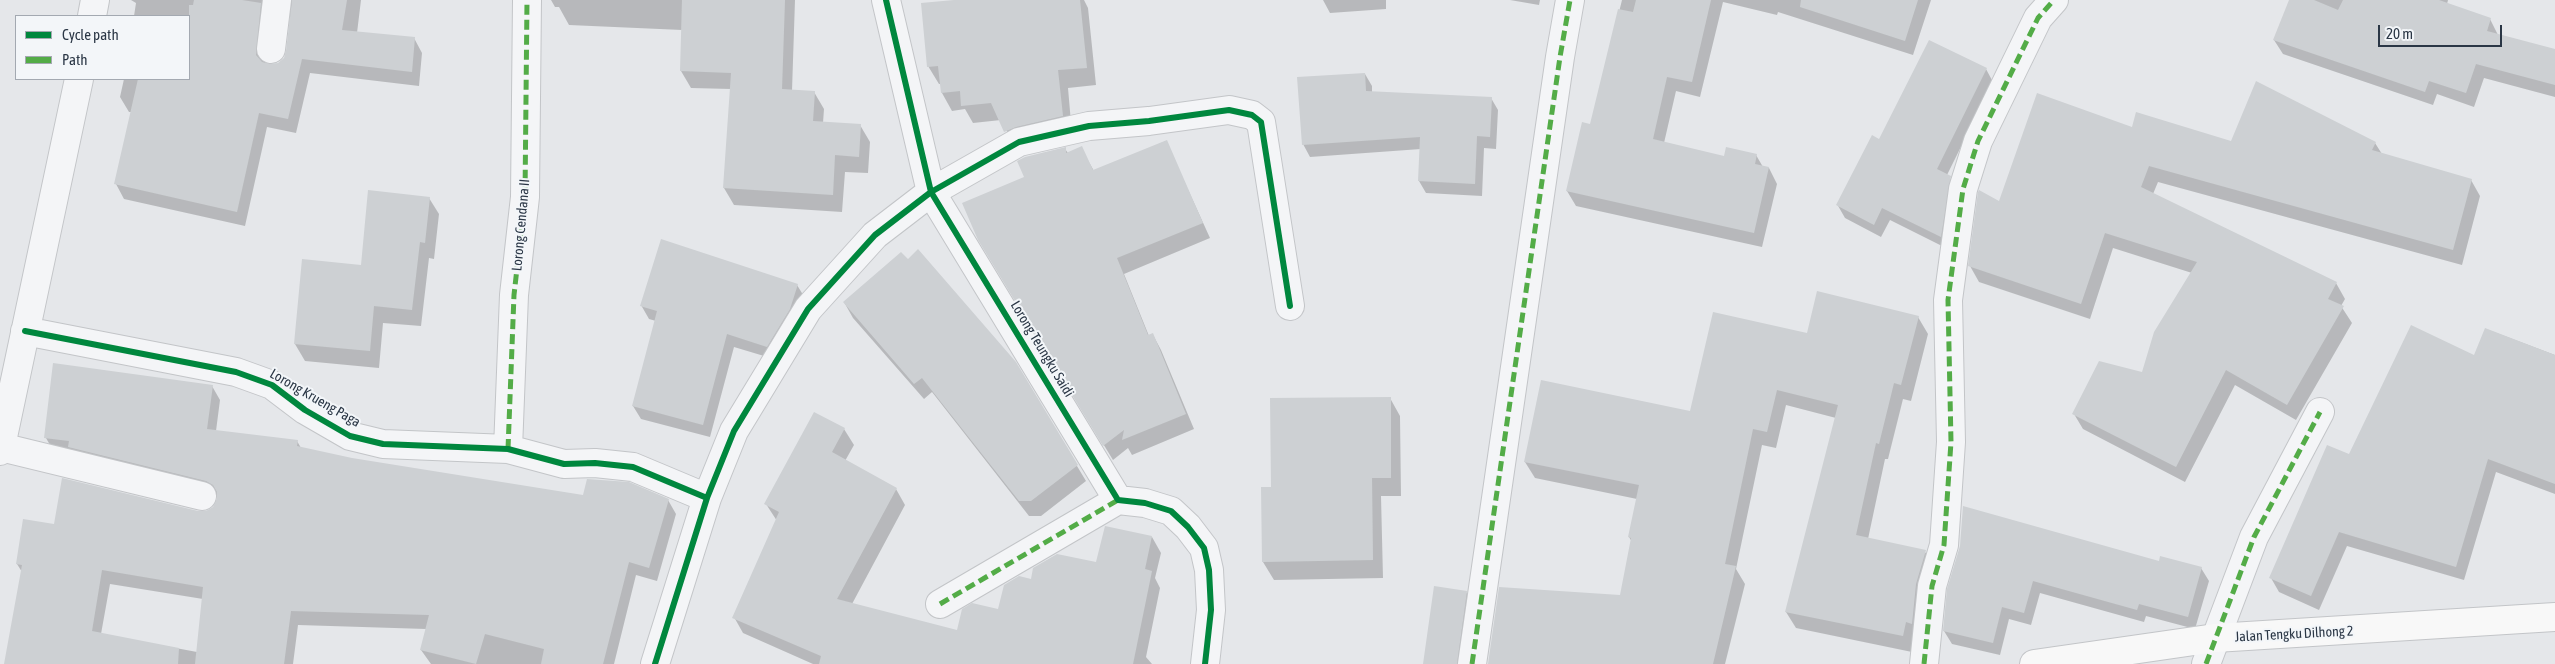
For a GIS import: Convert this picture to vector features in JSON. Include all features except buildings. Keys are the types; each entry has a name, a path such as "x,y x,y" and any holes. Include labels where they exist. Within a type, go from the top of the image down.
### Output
{"street":[{"path":"92,15 95,0"},
{"path":"271,49 277,0"},
{"name":"Lorong Cendana II","path":"508,450 514,295 525,197 527,0"},
{"name":"Lorong Teungku Saidi","path":"886,0 931,192 1118,500"},
{"path":"1472,664 1560,57 1570,0"},
{"path":"1924,664 1932,586 1944,545 1951,442 1948,300 1963,190 1978,141 2038,18 2054,0"},
{"path":"79,80 0,449 202,496"},
{"path":"655,664 708,498 734,431 808,309 875,235 931,192 1019,142 1089,126 1149,122 1229,110 1241,111 1252,115 1261,122 1290,306"},
{"name":"Lorong Krueng Paga","path":"25,331 236,372 272,385 305,410 350,436 383,444 508,450 564,464 595,463 633,467 708,498"},
{"path":"2206,664 2254,537 2320,412"},
{"path":"940,604 1118,500 1145,503 1171,512 1188,528 1204,548 1209,570 1212,610 1205,664"},
{"name":"Jalan Tengku Dilhong 2","path":"2034,664 2215,638 2555,617"}],"marked path":[{"path":"508,449 514,295 525,197 527,0"},
{"path":"1472,664 1560,57 1570,0"},
{"path":"1924,664 1932,586 1944,545 1951,442 1948,300 1963,189 1978,141 2038,18 2054,0"},
{"path":"2206,664 2254,537 2320,412"},
{"path":"940,604 1118,500"}],"cycle path":[{"path":"886,0 931,192 1118,500 1145,503 1171,511 1188,527 1204,548 1209,570 1211,610 1205,664"},
{"path":"655,664 707,498 734,431 808,309 875,235 931,192 1019,142 1089,126 1149,121 1229,110 1252,115 1261,122 1290,306"},
{"path":"25,331 236,372 272,385 305,410 350,436 383,444 508,449 564,464 595,463 633,467 707,498"}]}
